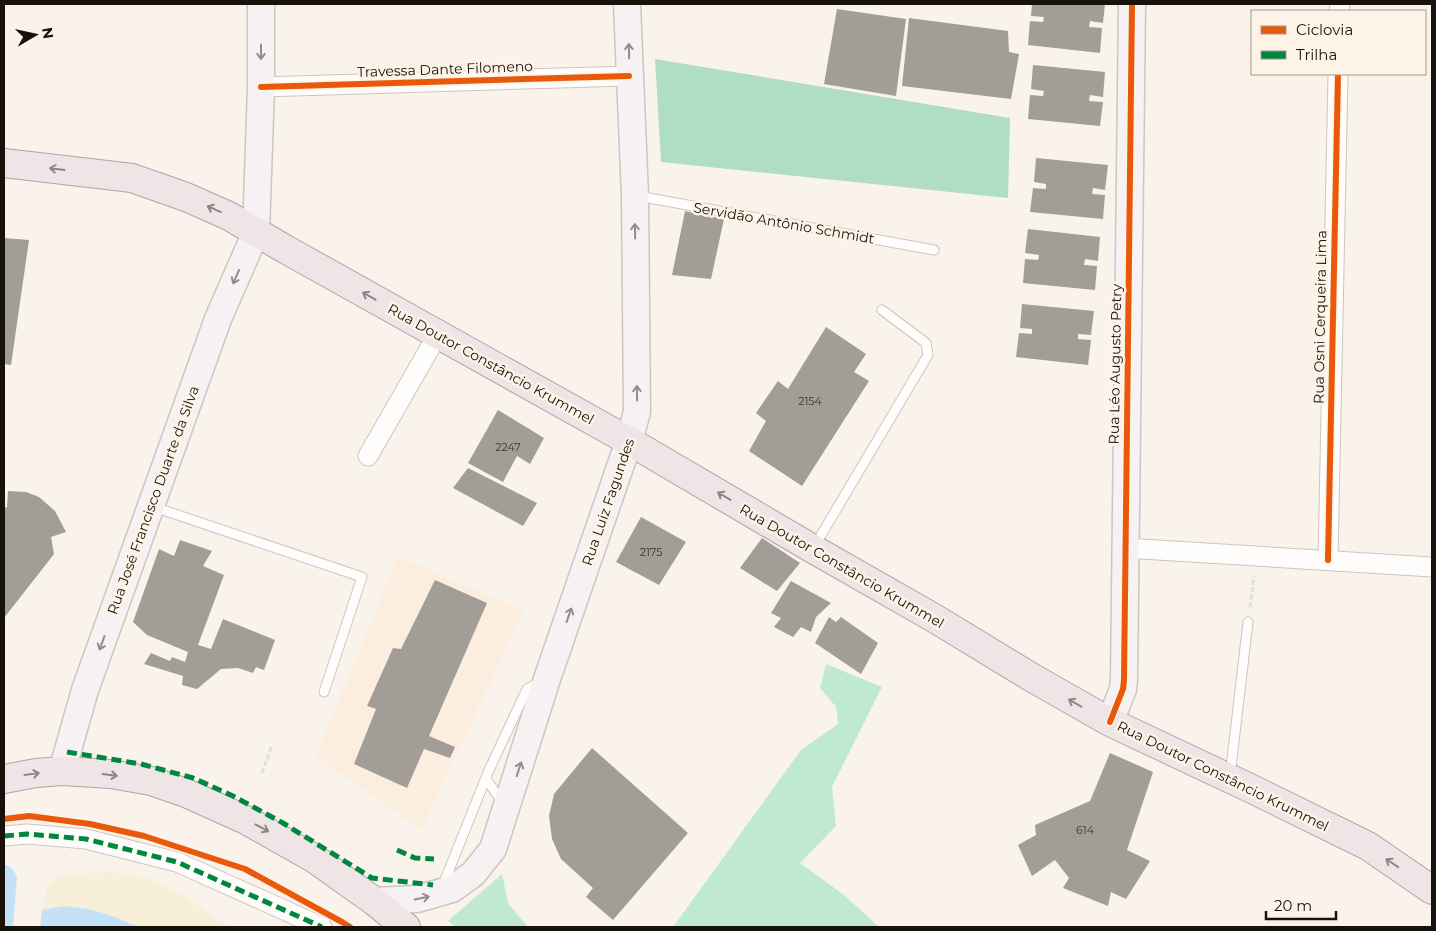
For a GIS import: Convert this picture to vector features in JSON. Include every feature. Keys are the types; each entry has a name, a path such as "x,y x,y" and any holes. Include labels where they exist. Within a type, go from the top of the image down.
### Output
{"main road":[{"path":"256,232 261,87 261,4"},
{"name":"Rua Luiz Fagundes","path":"374,901 417,899 452,889 473,874 493,849 547,678 630,441 637,412 635,196 627,4"},
{"name":"Rua Léo Augusto Petry","path":"1110,722 1123,688 1124,680 1132,4"},
{"name":"Rua Doutor Constâncio Krummel","path":"4,163 132,178 195,201 229,216 630,441 934,618 1024,674 1110,722 1368,846 1432,890"},
{"name":"Rua José Francisco Duarte da Silva","path":"62,771 85,690 218,319 256,232"},
{"path":"4,779 36,772 62,771 110,774 151,781 186,793 268,831 315,859 374,901 406,927"}],"street":[{"name":"Rua Osni Cerqueira Lima","path":"1328,560 1338,75"},
{"name":"Travessa Dante Filomeno","path":"261,87 629,76"},
{"path":"368,456 438,334"},
{"path":"1125,548 1432,567"},
{"path":"4,836 27,834 86,839 177,862 322,927"}],"lane":[{"name":"Servidão Antônio Schmidt","path":"635,196 934,250"},
{"path":"813,549 928,355 926,343 882,310"},
{"path":"151,506 362,578 324,692"},
{"path":"1230,779 1248,622"},
{"path":"445,880 486,779 527,689 547,678"},
{"path":"486,779 506,807"}],"path":[{"path":"1248,622 1256,556"},
{"path":"262,772 272,745"}],"shaded area":[{"path":"398,556 524,611 421,830 316,756"}],"green space":[{"path":"655,59 1010,118 1008,198 661,162"},
{"path":"826,664 882,687 832,787 836,826 800,863 844,895 879,927 673,927 801,750 838,724 836,707 820,688"},
{"path":"502,874 508,903 528,927 455,927 448,921"}],"sand":[{"path":"113,872 132,875 162,884 179,893 229,927 139,927 107,914 51,909 42,910 46,890 58,876"}],"water":[{"path":"4,865 9,866 17,877 13,927 4,927"},
{"path":"65,906 107,914 139,927 40,927 42,910"}],"building":[{"path":"1032,4 1105,4 1103,23 1090,21 1089,27 1102,28 1100,53 1028,45 1030,21 1043,22 1044,17 1031,16"},
{"path":"837,9 906,19 896,96 824,84"},
{"path":"909,18 1008,31 1009,52 1019,54 1011,99 902,86"},
{"path":"1033,65 1105,72 1103,97 1090,95 1089,101 1103,102 1100,126 1028,119 1030,95 1043,96 1044,91 1031,89"},
{"path":"1036,158 1108,165 1105,190 1093,188 1092,194 1105,195 1103,219 1030,212 1033,188 1046,189 1046,184 1034,182"},
{"path":"685,211 724,219 711,279 672,275"},
{"path":"1028,229 1100,237 1098,261 1085,259 1084,265 1097,266 1095,290 1023,283 1025,259 1038,260 1039,255 1025,253"},
{"path":"4,238 29,240 11,365 4,364"},
{"path":"1022,304 1094,311 1091,335 1078,334 1078,339 1091,340 1088,365 1016,357 1019,333 1032,334 1032,329 1020,328"},
{"path":"826,327 866,354 854,372 869,381 802,486 749,451 766,421 756,413 778,381 788,389"},
{"path":"498,410 544,438 530,464 517,456 503,482 468,463"},
{"path":"468,468 537,503 523,526 453,488"},
{"path":"8,491 26,492 39,497 55,511 66,532 51,537 54,554 4,618 4,508 7,507"},
{"path":"641,517 686,542 659,585 616,562"},
{"path":"762,538 800,563 777,591 740,568"},
{"path":"180,540 212,551 203,566 224,575 198,645 211,649 223,619 275,640 264,670 256,667 253,673 238,668 221,669 197,689 182,685 183,676 144,664 151,653 170,661 172,657 185,662 188,652 147,635 133,622 159,549 174,556"},
{"path":"435,580 487,603 429,736 455,747 450,758 424,749 407,788 354,764 376,709 367,706 393,648 401,649"},
{"path":"791,581 831,603 816,617 811,632 801,627 793,637 774,627 781,618 771,613"},
{"path":"829,617 836,622 841,617 878,643 861,674 815,643"},
{"path":"592,748 688,833 613,920 586,897 593,888 561,859 552,839 549,816 554,794"},
{"path":"1110,753 1153,772 1127,850 1150,861 1126,899 1111,892 1108,906 1063,888 1069,878 1055,860 1032,876 1018,845 1036,835 1035,825 1090,801"}],"marked path":[{"path":"67,752 141,764 193,778 233,796 283,823 372,878 433,885"},
{"path":"4,836 27,834 86,839 177,862 322,927"},
{"path":"397,850 415,858 434,859"}],"cycle path":[{"path":"1110,722 1123,689 1124,680 1132,4"},
{"path":"1328,560 1338,75"},
{"path":"261,87 629,76"},
{"path":"4,819 29,816 90,824 144,836 245,869 350,927"}]}
